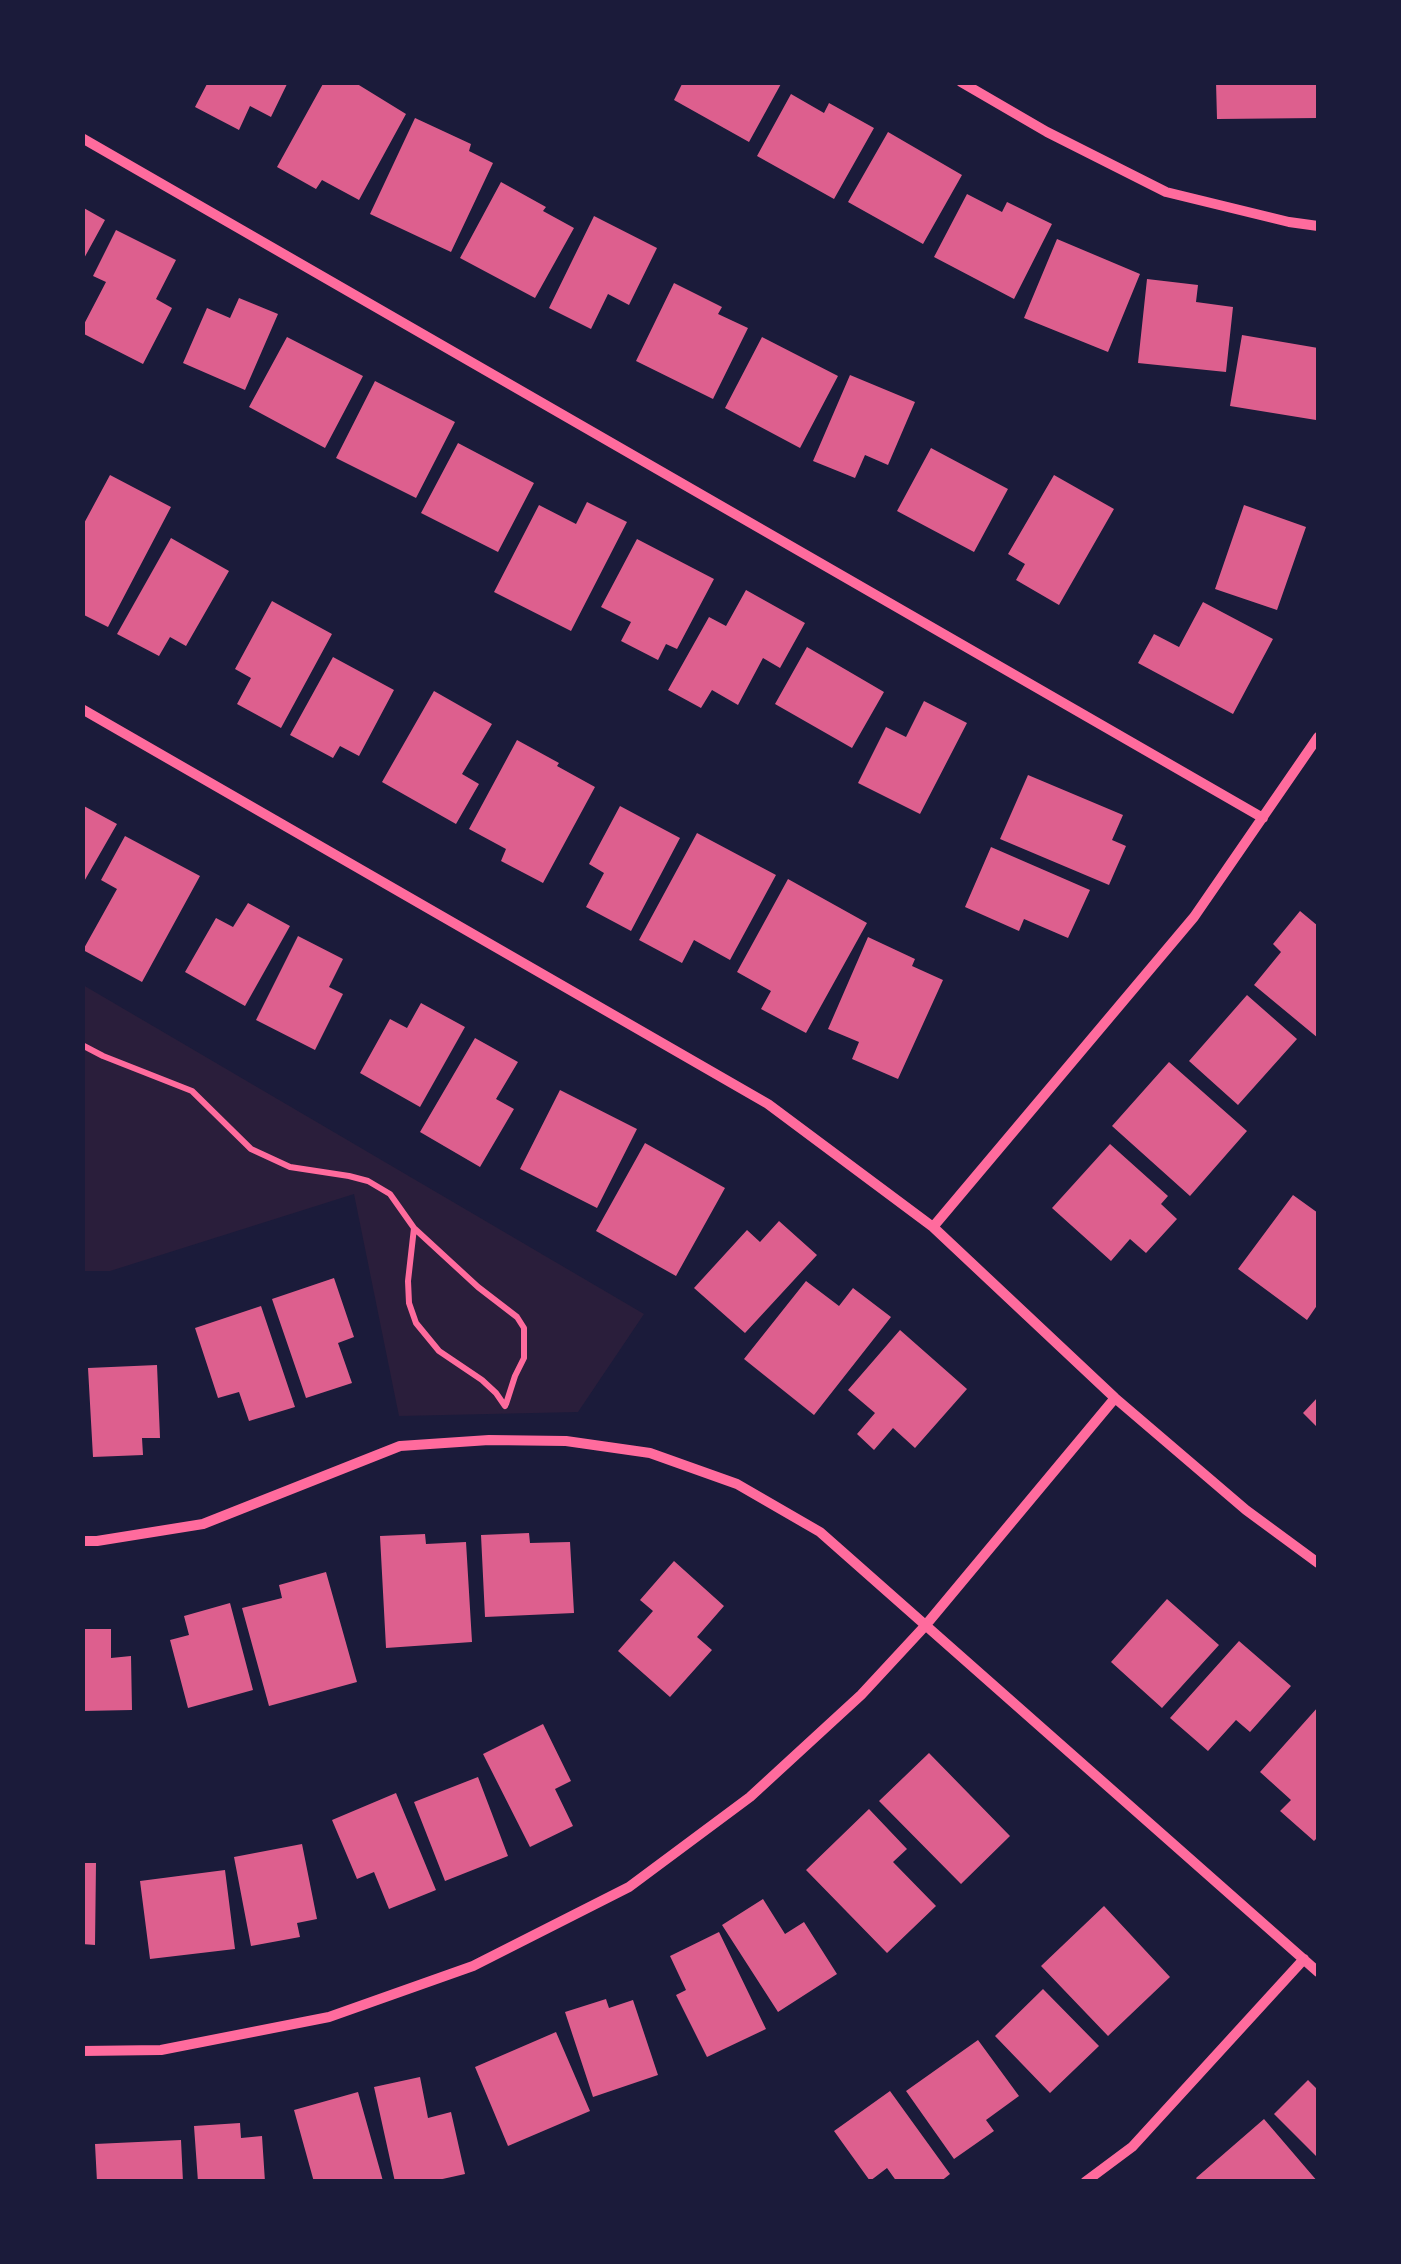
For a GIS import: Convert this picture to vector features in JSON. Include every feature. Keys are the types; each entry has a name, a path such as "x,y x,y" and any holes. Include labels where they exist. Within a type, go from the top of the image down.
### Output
{"street":[{"path":"960,82 1047,132 1166,192 1318,226"},
{"path":"82,138 1263,818"},
{"path":"82,709 768,1104 933,1227 1114,1398 1246,1510 1318,1563"},
{"path":"933,1227 1194,917 1318,736"},
{"path":"82,2051 161,2050 329,2017 472,1966 629,1886 750,1797 861,1695 925,1626 1114,1398"},
{"path":"82,1542 203,1524 400,1446 566,1441 650,1453 737,1484 820,1532 1318,1972"},
{"path":"1085,2182 1132,2147 1304,1959"}],"path":[{"path":"82,1045 192,1091 251,1149 290,1167 368,1181 390,1194 414,1228 478,1287 517,1316 524,1328 524,1358 505,1406 505,1440"},
{"path":"414,1228 408,1281 409,1303 416,1324 439,1351 482,1380 505,1406"}],"shaded area":[{"path":"83,985 644,1314 578,1412 399,1416 354,1194 110,1271 83,1271"}],"building":[{"path":"208,82 288,82 271,117 250,106 239,130 195,107"},
{"path":"324,82 354,82 406,114 359,200 322,180 316,189 277,167"},
{"path":"683,82 782,82 749,142 674,100"},
{"path":"1216,82 1316,82 1318,118 1217,119"},
{"path":"791,94 824,113 829,103 874,128 834,199 757,156"},
{"path":"415,118 471,144 469,151 493,163 451,252 370,214"},
{"path":"888,132 962,175 923,244 848,202"},
{"path":"501,182 574,228 535,298 460,258"},
{"path":"967,194 1002,212 1007,202 1052,224 1014,299 934,257"},
{"path":"82,207 105,220 82,262"},
{"path":"594,216 657,248 629,305 608,294 591,329 549,308"},
{"path":"116,230 176,260 156,299 172,308 143,364 82,333 106,282 93,276"},
{"path":"1057,239 1140,274 1108,352 1024,318"},
{"path":"1147,279 1198,285 1196,302 1233,307 1226,372 1138,363"},
{"path":"674,283 722,307 718,314 748,328 713,399 636,361"},
{"path":"239,298 278,314 245,390 183,363 207,308 230,318"},
{"path":"1242,335 1318,348 1316,420 1230,406"},
{"path":"287,337 363,376 325,448 249,407"},
{"path":"762,337 838,376 800,448 725,408"},
{"path":"850,375 915,402 888,465 865,455 855,478 813,461"},
{"path":"375,381 455,422 416,498 336,458"},
{"path":"458,443 534,483 498,552 421,513"},
{"path":"931,448 1008,489 974,552 897,511"},
{"path":"110,475 171,507 108,627 82,614 82,527"},
{"path":"1054,475 1114,509 1059,605 1016,580 1025,564 1008,554"},
{"path":"587,502 627,522 571,631 494,592 539,505 576,524"},
{"path":"1244,505 1306,527 1277,610 1215,589"},
{"path":"171,538 229,571 186,646 170,637 159,656 117,634"},
{"path":"637,539 714,579 677,649 666,644 658,660 621,641 631,622 601,607"},
{"path":"746,590 805,623 780,668 763,658 738,705 712,690 701,708 668,690 709,617 726,626"},
{"path":"272,601 332,634 281,728 237,704 251,678 235,669"},
{"path":"1203,602 1273,639 1233,714 1138,663 1154,634 1179,647"},
{"path":"807,647 884,692 852,748 775,704"},
{"path":"333,657 394,690 359,756 340,746 333,758 290,735"},
{"path":"434,691 492,724 462,774 479,784 456,824 382,782"},
{"path":"924,701 967,723 920,814 858,783 886,727 906,737"},
{"path":"517,740 595,787 543,883 501,861 506,849 469,829"},
{"path":"1028,775 1123,815 1112,840 1126,846 1109,885 1000,839"},
{"path":"82,805 117,824 82,885"},
{"path":"620,806 680,838 631,931 586,907 604,873 589,864"},
{"path":"697,833 776,875 730,960 694,940 682,963 639,940"},
{"path":"125,836 200,876 142,982 83,950 117,889 101,880"},
{"path":"991,847 1090,890 1068,938 1024,919 1019,931 965,907"},
{"path":"788,879 867,923 806,1033 761,1009 771,991 737,972"},
{"path":"248,903 290,926 245,1006 185,972 216,918 233,927"},
{"path":"1300,911 1318,926 1318,1038 1254,985 1281,952 1273,944"},
{"path":"298,936 343,959 329,987 343,994 315,1050 256,1020"},
{"path":"868,937 915,959 912,966 943,980 898,1079 852,1059 859,1042 828,1029"},
{"path":"1247,995 1297,1039 1238,1105 1189,1061"},
{"path":"421,1003 465,1027 420,1107 360,1073 390,1019 407,1028"},
{"path":"475,1038 518,1062 496,1099 514,1109 480,1167 420,1132"},
{"path":"1169,1062 1247,1131 1190,1196 1112,1126"},
{"path":"560,1090 637,1129 597,1208 520,1169"},
{"path":"645,1143 725,1188 676,1276 596,1231"},
{"path":"1110,1144 1168,1196 1161,1204 1177,1219 1146,1253 1130,1239 1111,1261 1052,1208"},
{"path":"1293,1195 1318,1213 1318,1304 1307,1320 1238,1269"},
{"path":"779,1221 817,1255 745,1333 694,1288 747,1230 760,1242"},
{"path":"334,1278 354,1337 338,1343 352,1383 306,1398 272,1299"},
{"path":"806,1281 839,1306 853,1288 891,1317 814,1415 744,1359"},
{"path":"261,1306 295,1407 249,1421 239,1392 218,1398 195,1328"},
{"path":"900,1330 967,1389 915,1448 893,1428 874,1450 857,1434 875,1413 848,1390"},
{"path":"157,1365 160,1438 142,1438 143,1455 93,1457 88,1368"},
{"path":"1318,1397 1318,1428 1303,1413"},
{"path":"529,1533 530,1543 570,1542 574,1613 485,1617 481,1535"},
{"path":"425,1534 426,1544 466,1542 472,1642 386,1648 380,1536"},
{"path":"674,1561 724,1606 697,1637 712,1650 670,1697 618,1651 653,1611 640,1600"},
{"path":"326,1572 357,1682 269,1706 242,1608 282,1598 279,1585"},
{"path":"1167,1599 1219,1645 1162,1708 1111,1662"},
{"path":"230,1603 253,1690 188,1708 170,1640 189,1635 184,1616"},
{"path":"82,1629 111,1629 111,1658 131,1656 132,1710 82,1711"},
{"path":"1239,1641 1291,1686 1250,1732 1236,1720 1208,1751 1170,1718"},
{"path":"1318,1707 1318,1837 1314,1841 1280,1811 1291,1800 1260,1772"},
{"path":"543,1724 571,1781 555,1789 573,1826 530,1847 483,1754"},
{"path":"929,1753 1010,1836 961,1884 879,1801"},
{"path":"478,1777 508,1856 445,1881 414,1802"},
{"path":"396,1793 436,1890 389,1909 374,1872 357,1879 332,1820"},
{"path":"869,1809 907,1849 893,1862 936,1906 887,1953 806,1870"},
{"path":"302,1844 317,1919 297,1923 300,1937 251,1946 234,1857"},
{"path":"82,1863 96,1863 95,1945 82,1944"},
{"path":"225,1870 235,1949 150,1959 140,1881"},
{"path":"763,1899 785,1934 804,1922 837,1974 778,2012 722,1925"},
{"path":"1104,1906 1170,1977 1108,2036 1041,1966"},
{"path":"719,1932 766,2029 707,2057 676,1995 686,1990 670,1956"},
{"path":"1043,1989 1099,2046 1050,2093 995,2036"},
{"path":"606,1999 609,2008 633,2000 658,2075 593,2097 565,2012"},
{"path":"556,2032 590,2111 508,2146 475,2067"},
{"path":"978,2040 1019,2096 986,2120 994,2131 954,2159 906,2091"},
{"path":"420,2077 428,2118 451,2112 465,2174 429,2182 395,2182 374,2087"},
{"path":"1308,2080 1318,2090 1318,2158 1274,2114"},
{"path":"890,2091 950,2174 940,2182 897,2182 887,2168 870,2181 834,2131"},
{"path":"358,2092 383,2181 314,2182 294,2110"},
{"path":"1264,2119 1318,2182 1199,2182 1196,2178"},
{"path":"240,2123 241,2138 262,2136 265,2182 198,2182 194,2126"},
{"path":"181,2140 183,2182 97,2182 95,2144"}]}
